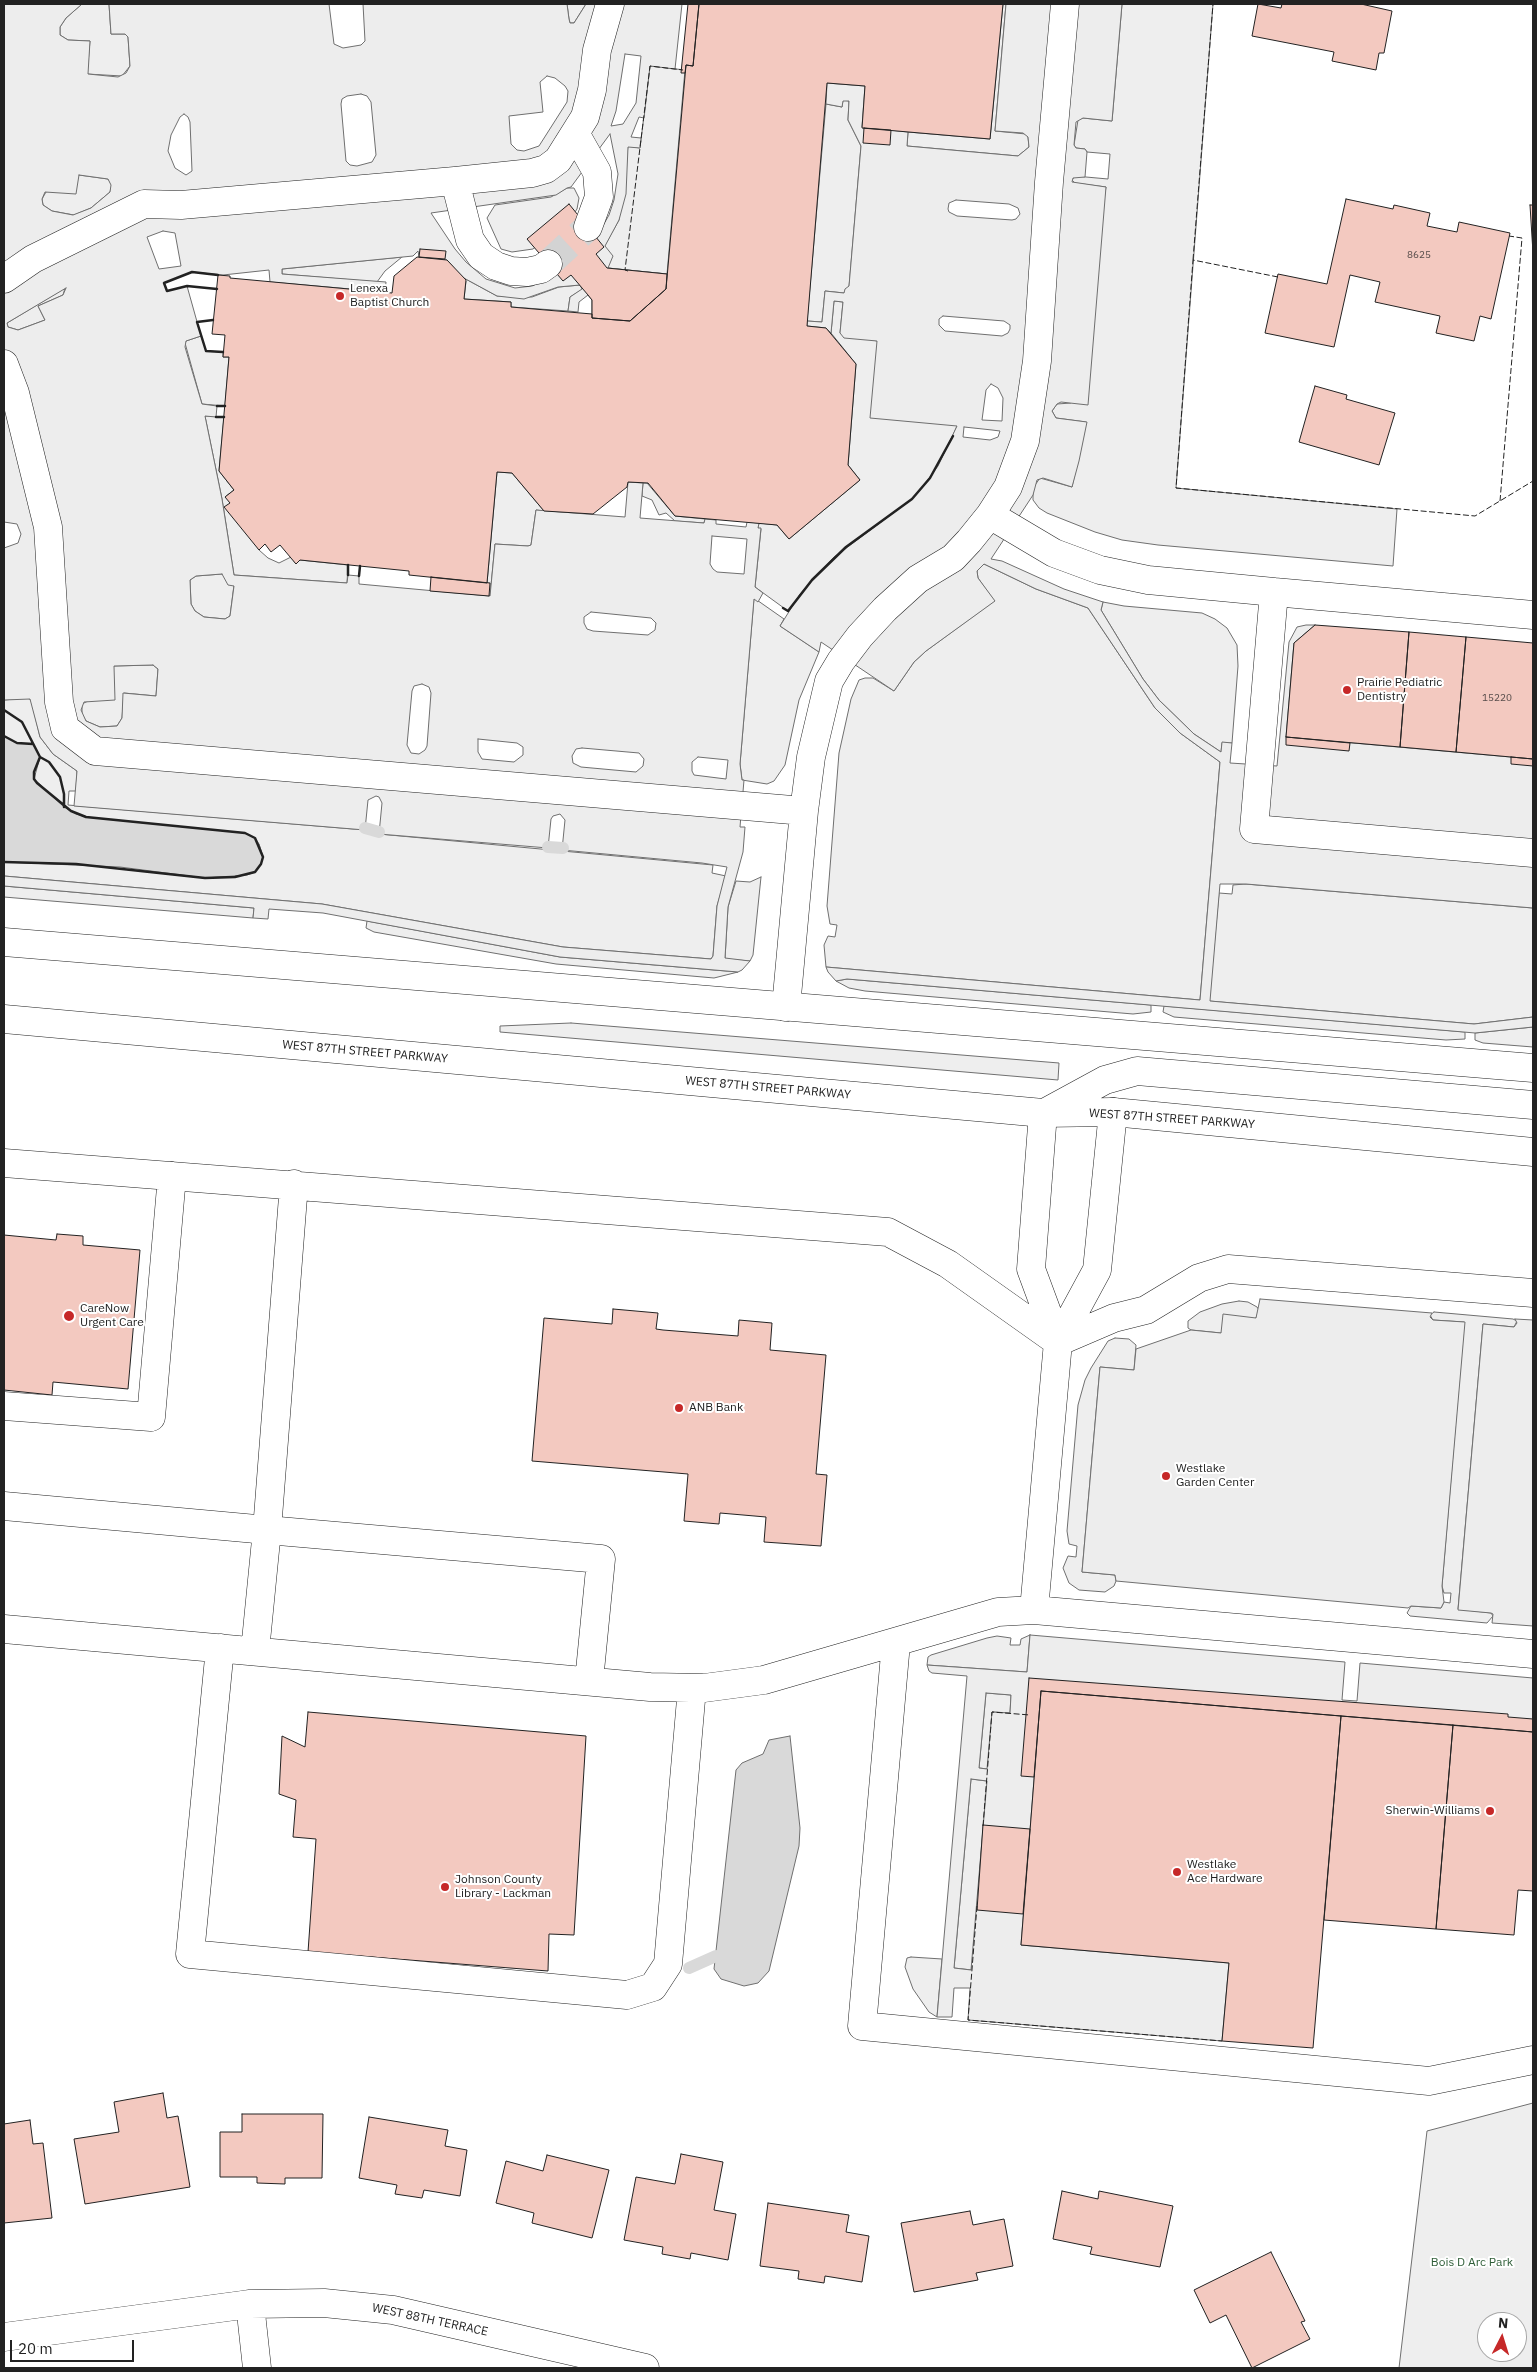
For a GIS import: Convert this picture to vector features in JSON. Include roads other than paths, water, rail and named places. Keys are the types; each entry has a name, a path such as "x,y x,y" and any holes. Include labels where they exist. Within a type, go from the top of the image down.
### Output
{"main road":[{"path":"4,279 33,259 144,204 181,205 455,181 532,173 546,169 558,160 585,117 597,50 610,4"},
{"path":"786,1007 804,811 811,757 829,681 841,661 885,608 918,579 953,558 990,515 1008,487 1025,441 1037,361 1049,182 1066,4"},
{"path":"575,133 597,172 599,197 588,227"},
{"path":"455,181 470,240 481,256 496,266 510,271 527,272 541,269 548,264"},
{"path":"4,364 15,393 48,527 59,702 65,728 95,751 804,811"},
{"path":"990,515 1054,552 1100,570 1148,580 1533,615"},
{"path":"1274,592 1254,829 1533,853"},
{"path":"4,942 1533,1068"},
{"name":"WEST 87TH STREET PARKWAY","path":"4,1020 1043,1113 1113,1112 1533,1152"},
{"path":"1058,1342 1030,1268 1043,1113 1106,1080 1137,1071 1533,1105"},
{"path":"1034,1610 1058,1342 1097,1270 1113,1112"},
{"path":"4,1163 294,1184 888,1232 948,1264 1058,1342"},
{"path":"4,1406 151,1417 172,1176"},
{"path":"255,1652 268,1530 294,1184"},
{"path":"1058,1342 1114,1318 1146,1310 1199,1278 1228,1269 1533,1294"},
{"path":"4,1506 601,1559 589,1681"},
{"path":"4,1630 589,1681 692,1688 764,1680 998,1612 1034,1610 1533,1654"},
{"path":"896,1643 862,2026 1429,2080 1533,2060"},
{"path":"220,1648 190,1954 627,1995 653,1986 668,1964 692,1688"},
{"name":"WEST 88TH TERRACE","path":"4,2338 250,2304 324,2303 393,2310 645,2368"},
{"path":"250,2304 257,2368"}],"waterway":[{"path":"365,828 379,832"},
{"path":"548,847 563,848"},
{"path":"689,1968 716,1956"}],"tunnel":[{"path":"548,264 588,227"}],"place":[{"name":"Lenexa Baptist Church","path":"340,296"},
{"name":"Prairie Pediatric Dentistry","path":"1347,690"},
{"name":"CareNow Urgent Care","path":"69,1316"},
{"name":"ANB Bank","path":"679,1408"},
{"name":"Westlake Garden Center","path":"1166,1476"},
{"name":"Sherwin-Williams","path":"1490,1811"},
{"name":"Westlake Ace Hardware","path":"1177,1872"},
{"name":"Johnson County Library - Lackman","path":"445,1887"}],"park label":[{"name":"Bois D Arc Park","path":"1472,2263"}]}
